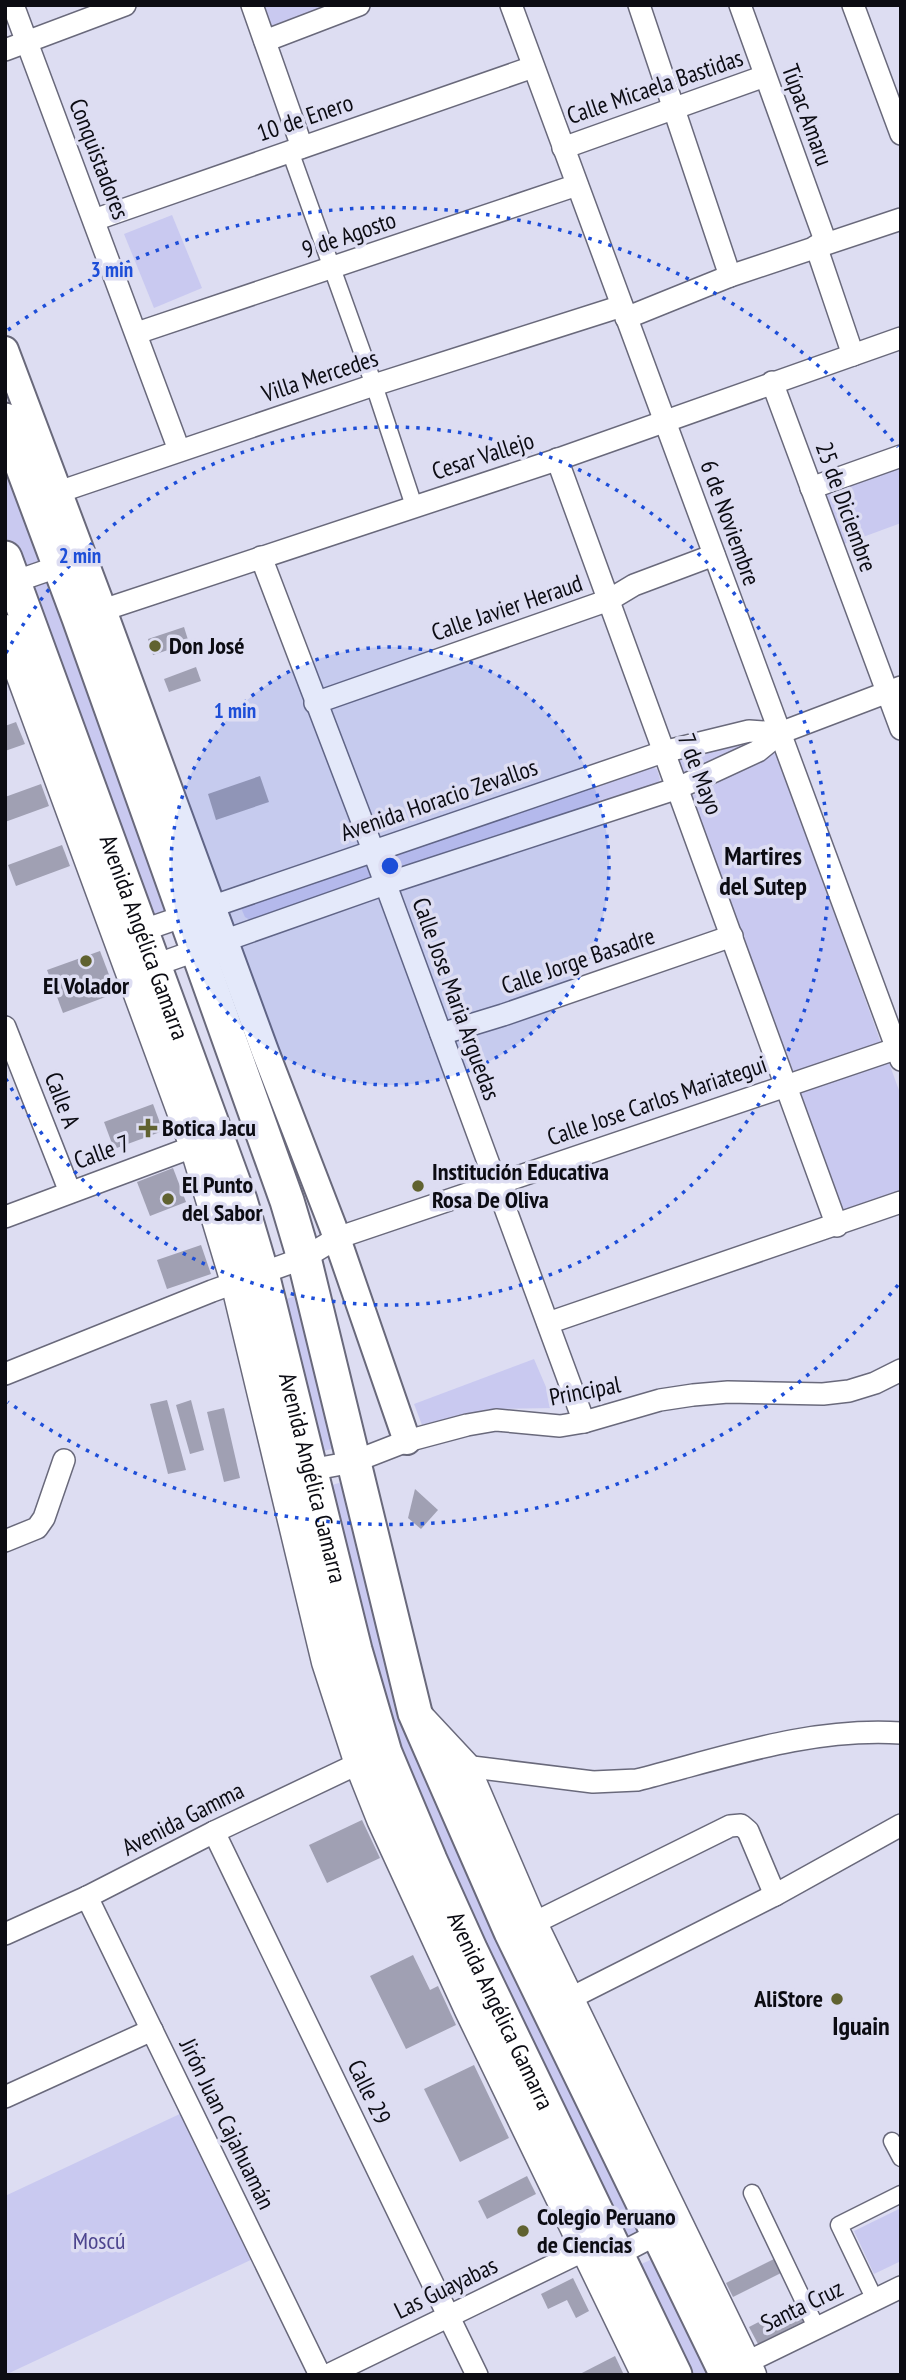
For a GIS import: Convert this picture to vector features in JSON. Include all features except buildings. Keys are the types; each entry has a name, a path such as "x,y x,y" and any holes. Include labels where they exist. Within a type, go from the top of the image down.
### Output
{"main road":[{"name":"Avenida Angélica Gamarra","path":"5,420 47,496 60,566 91,614 211,944 304,1258 415,1713 511,1932 559,2004"},
{"name":"Avenida Angélica Gamarra","path":"8,575 130,935"},
{"name":"Avenida Angélica Gamarra","path":"5,630 130,935 206,1142 249,1278 295,1473 355,1650 372,1757 430,1860 471,1951 602,2252 647,2375"},
{"name":"Avenida Angélica Gamarra","path":"415,1713 464,1766 532,1924 559,2004 737,2371"},
{"name":"Avenida Angélica Gamarra","path":"602,2252 675,2375"}],"street":[{"name":"Conquistadores","path":"13,5 179,450"},
{"path":"5,50 125,5"},
{"path":"252,5 331,268 414,506"},
{"path":"265,41 336,9 359,5"},
{"name":"6 de Noviembre","path":"511,5 899,1052"},
{"path":"639,5 730,276"},
{"name":"Túpac Amaru","path":"740,5 821,244 853,355"},
{"path":"853,5 901,134"},
{"name":"10 de Enero","path":"94,220 533,67"},
{"name":"Calle Micaela Bastidas","path":"563,148 765,76"},
{"name":"9 de Agosto","path":"137,333 577,185"},
{"name":"Villa Mercedes","path":"47,496 374,385 624,312 901,219"},
{"name":"Cesar Vallejo","path":"91,614 557,459 901,338"},
{"name":"Avenida Angélica Gamarra","path":"5,350 47,496 91,614"},
{"name":"25 de Diciembre","path":"772,383 811,488 894,690 901,729"},
{"path":"811,488 901,456"},
{"name":"7 de Mayo","path":"557,459 837,1226"},
{"name":"Calle Javier Heraud","path":"315,703 609,600 634,585 714,555"},
{"name":"Calle Jose Maria Arguedas","path":"261,557 373,850 584,1422"},
{"path":"8,575 60,566"},
{"name":"Avenida Horacio Zevallos","path":"143,969 385,884 678,788 758,751 780,733 894,690"},
{"name":"Avenida Horacio Zevallos","path":"130,935 663,752 749,731 780,733"},
{"name":"Calle Jorge Basadre","path":"441,1034 503,1016 732,936"},
{"name":"Avenida Angélica Gamarra","path":"211,944 337,1238 407,1441"},
{"name":"Calle A","path":"5,1027 70,1192"},
{"name":"Calle Jose Carlos Mariategui","path":"5,1374 304,1258 337,1238 785,1085 899,1052"},
{"name":"Calle 7","path":"5,1217 206,1142"},
{"path":"548,1323 901,1202"},
{"name":"Principal","path":"295,1473 353,1462 407,1441 496,1420 560,1426 584,1422 660,1400 693,1395 728,1392 823,1394 849,1391 875,1383 901,1370"},
{"path":"5,1541 37,1528 44,1518 64,1460"},
{"path":"464,1766 593,1782 618,1782 637,1780 794,1739 827,1735 901,1733"},
{"name":"Avenida Gamma","path":"5,1934 87,1897 214,1832 372,1757"},
{"path":"532,1924 730,1826 741,1825 748,1831 775,1895"},
{"path":"559,2004 775,1895 901,1825"},
{"name":"Calle 29","path":"214,1832 477,2375"},
{"name":"Jirón Juan Cajahuamán","path":"87,1897 320,2375"},
{"path":"5,2097 152,2030"},
{"path":"891,2141 901,2158"},
{"path":"752,2193 816,2327"},
{"path":"875,2300 839,2225 901,2194"},
{"name":"Las Guayabas","path":"328,2375 449,2316 602,2252 668,2229"},
{"name":"Santa Cruz","path":"737,2371 816,2327 901,2287"}],"green space":[{"path":"261,5 330,5 270,33"},
{"path":"172,215 202,288 154,308 124,234"},
{"path":"5,449 47,561 19,571 5,533"},
{"path":"901,465 901,523 844,544 824,491"},
{"path":"52,576 168,913 155,917 147,916 26,585"},
{"path":"733,743 742,746 737,753 679,781 671,757"},
{"path":"776,752 881,1043 792,1075 690,797"},
{"path":"648,766 657,769 660,779 656,787 395,875 389,869 386,853"},
{"path":"362,862 368,868 370,876 367,884 252,921 245,917 241,908 246,901"},
{"path":"888,1060 901,1096 901,1192 842,1213 801,1093"},
{"path":"299,1295 335,1448 312,1454 276,1302"},
{"path":"534,1359 555,1408 489,1409 422,1425 414,1404"},
{"path":"346,1481 404,1703 646,2227 622,2242 395,1744 325,1487"},
{"name":"Moscú","path":"184,2112 255,2258 5,2375 5,2196"},
{"path":"901,2208 901,2261 874,2274 854,2231"},
{"path":"657,2257 713,2375 690,2375 639,2265"}],"place":[{"name":"Don José","path":"155,646"},
{"name":"El Volador","path":"86,961"},
{"name":"Botica Jacu","path":"148,1128"},
{"name":"Institución Educativa Rosa De Oliva","path":"418,1186"},
{"name":"El Punto del Sabor","path":"168,1199"},
{"name":"AliStore","path":"837,1999"},
{"name":"Colegio Peruano de Ciencias","path":"523,2231"}],"district":[{"name":"Martires del Sutep","path":"763,871"},
{"name":"Iguain","path":"861,2026"}]}
